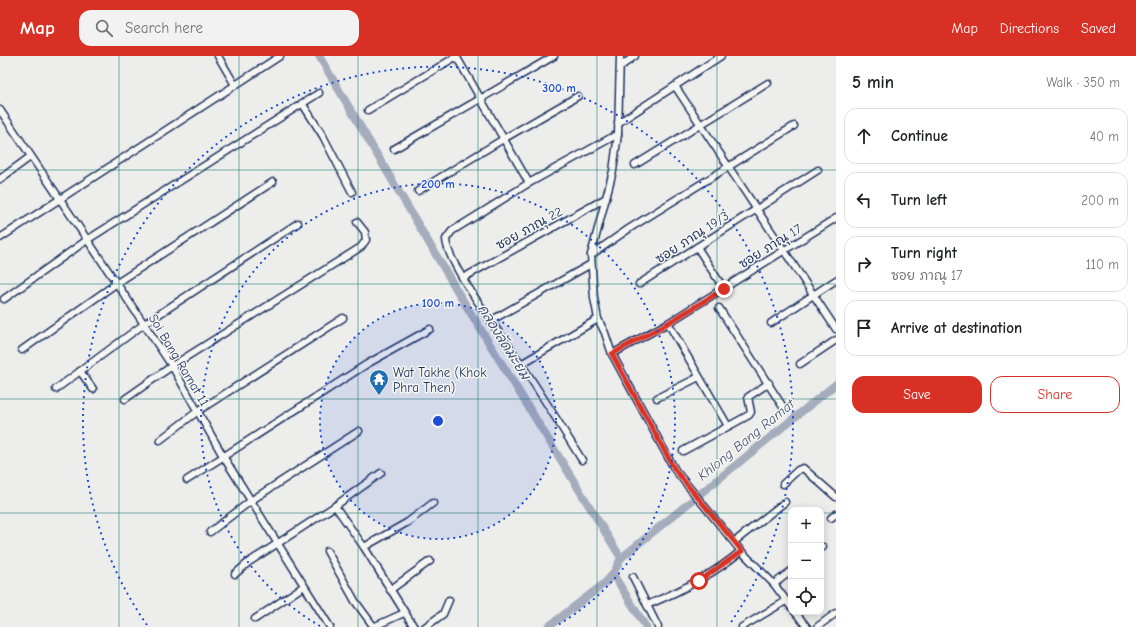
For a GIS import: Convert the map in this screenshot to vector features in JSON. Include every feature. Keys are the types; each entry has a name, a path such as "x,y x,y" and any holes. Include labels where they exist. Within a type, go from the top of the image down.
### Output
{"street":[{"path":"218,56 235,85"},
{"path":"0,238 280,56"},
{"path":"368,110 456,56 529,183"},
{"path":"394,149 554,56"},
{"path":"620,56 621,66 618,134 613,171 591,255 595,307 598,319 605,332 612,354 675,470 734,542 774,584 788,603"},
{"path":"621,66 635,56"},
{"path":"618,123 721,56"},
{"path":"635,165 768,83"},
{"path":"675,86 836,329"},
{"path":"4,299 87,240 319,93"},
{"path":"418,191 504,138 578,96"},
{"path":"302,103 323,136 352,192"},
{"name":"Soi Bang Ramat 11","path":"1,114 172,366 223,456 252,500 330,627"},
{"path":"591,255 794,126"},
{"path":"582,460 521,364 463,278 448,251 446,239 448,235 529,183 618,134"},
{"path":"0,179 30,157"},
{"name":"ซอย ภาณุ 19/3","path":"639,284 818,170"},
{"path":"22,350 117,283 274,182"},
{"name":"ซอย ภาณุ 22","path":"463,278 606,198"},
{"name":"ซอย ภาณุ 17","path":"612,354 668,323 724,289 836,218"},
{"path":"125,399 172,366 361,246 366,240 365,232 357,222"},
{"path":"56,389 144,324 298,223"},
{"path":"697,247 724,289"},
{"path":"492,320 591,264"},
{"path":"771,323 836,280"},
{"path":"719,308 769,383 785,410"},
{"path":"160,440 198,411 343,318"},
{"path":"521,364 598,319"},
{"path":"668,323 728,426"},
{"path":"187,480 367,364 430,329"},
{"path":"800,364 836,340"},
{"path":"80,371 93,389"},
{"path":"657,398 699,377"},
{"path":"683,451 749,415 751,412 748,397 769,383"},
{"path":"210,532 252,500 359,431"},
{"path":"783,484 798,470 803,468 836,497"},
{"path":"235,574 249,562 335,506 382,473"},
{"path":"734,542 785,502"},
{"path":"364,547 408,522 433,503"},
{"path":"335,506 364,547 414,627"},
{"path":"327,551 356,601 374,627 404,613"},
{"path":"647,605 679,592 699,581 742,551"},
{"path":"390,590 430,561"},
{"path":"774,584 788,573"},
{"path":"633,577 658,627"},
{"path":"255,619 304,586"},
{"path":"425,627 443,614 449,600"},
{"path":"742,627 786,601"},
{"path":"817,627 836,613"},
{"path":"797,615 807,627"}],"waterway":[{"name":"คลองลัดมะยม","path":"319,56 459,294 621,558"},
{"name":"Khlong Bang Ramat","path":"548,627 605,583 613,574 621,558 836,384"},
{"path":"613,574 646,627"}],"place":[{"name":"Wat Takhe (Khok Phra Then)","path":"379,396"}],"route":[{"path":"699,581 726,564 742,551 675,470 612,354 668,323 724,289"}]}
